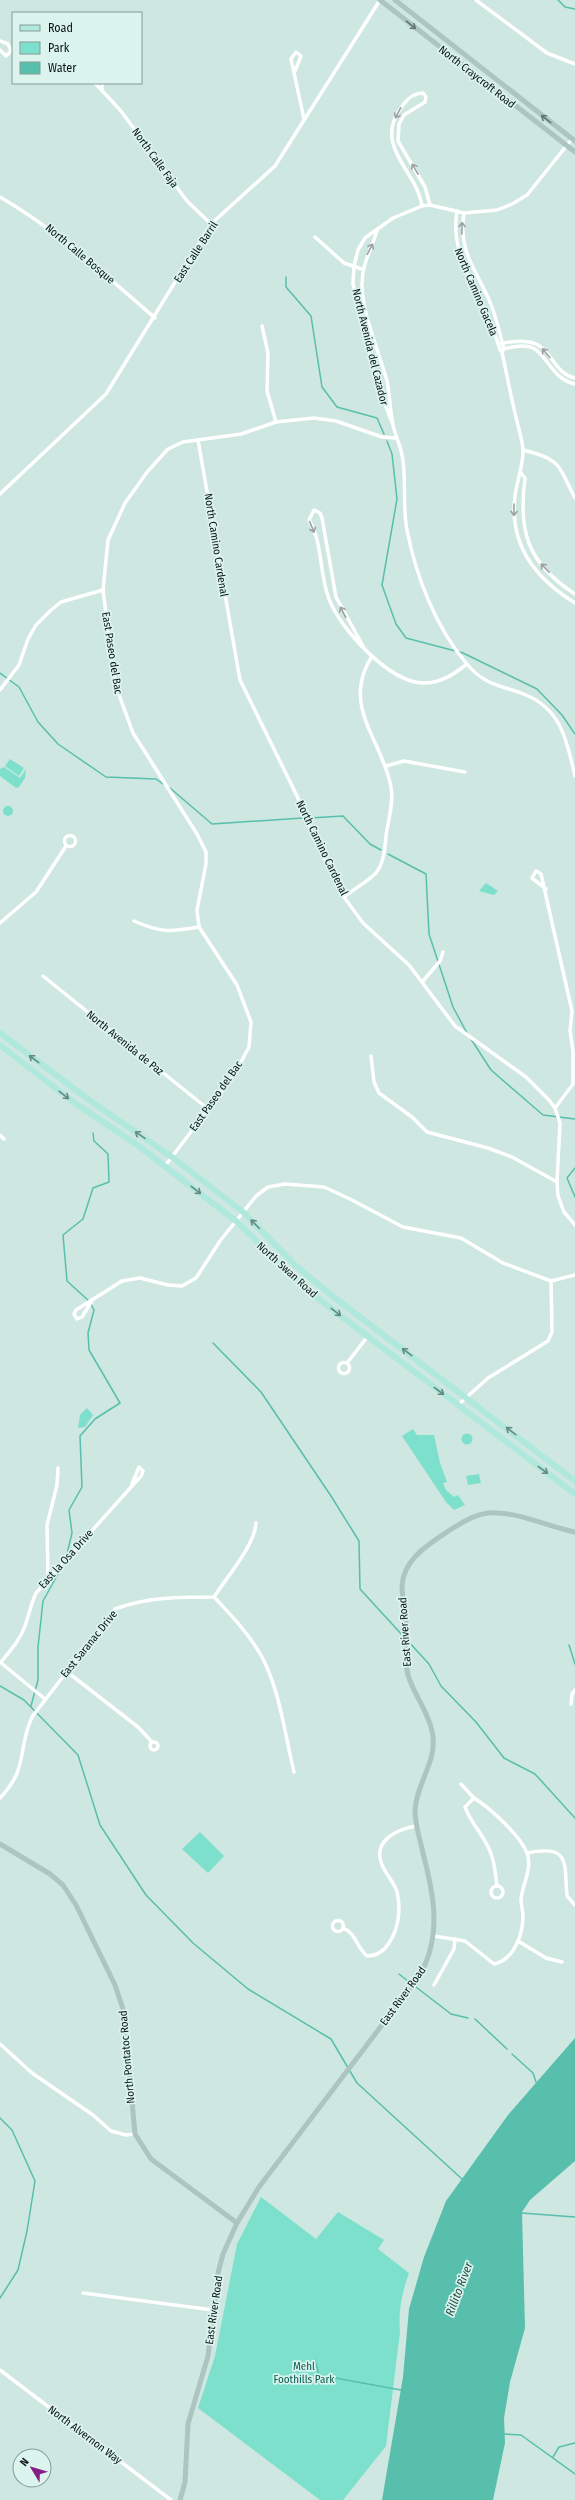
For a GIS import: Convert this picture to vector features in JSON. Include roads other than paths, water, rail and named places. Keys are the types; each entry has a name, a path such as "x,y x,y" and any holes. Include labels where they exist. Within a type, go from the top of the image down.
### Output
{"main road":[{"name":"North Swan Road","path":"0,1033 89,1100 172,1157 243,1212 296,1266 335,1298 575,1480"},
{"name":"North Swan Road","path":"0,1045 72,1101 165,1166 236,1221 297,1281 575,1494"}],"street":[{"name":"East Calle Barril","path":"0,494 106,394 155,318 211,224 275,166 380,0"},
{"name":"North Craycroft Road","path":"380,0 575,152"},
{"name":"North Craycroft Road","path":"395,0 573,140"},
{"path":"476,0 547,53 575,64"},
{"path":"0,42 8,44 11,51 6,56 0,50"},
{"path":"295,71 301,60 301,56 296,52 291,56 304,119"},
{"name":"North Calle Faja","path":"96,84 121,111 169,179 187,201 211,224"},
{"path":"102,84 102,89"},
{"path":"422,206 415,184 392,146 391,134 398,111 418,93 423,93 426,97 425,102 404,115 399,124 398,140 425,187 430,205"},
{"name":"North Avenida del Cazador","path":"392,422 377,384 357,308 353,284 354,266 358,250 365,238 377,231 393,218 422,206 430,205 464,213 497,210 512,204 527,195 566,145 573,140"},
{"name":"North Calle Bosque","path":"0,197 26,211 46,226 155,318"},
{"name":"North Camino Gacela","path":"457,211 454,227 456,243 500,343"},
{"name":"North Camino Gacela","path":"464,213 461,227 462,242 492,307 523,450 521,473 517,480 514,510 515,526 521,546 529,563 542,578 575,603"},
{"name":"North Avenida del Cazador","path":"377,231 362,269 362,286 365,306 387,382 392,422 402,454 407,528 418,572 436,617 448,639 467,664 491,684 526,695 548,707 563,730 575,776"},
{"path":"314,237 332,254 362,269"},
{"path":"472,281 479,280"},
{"path":"262,326 268,352 268,391 276,422"},
{"path":"500,343 522,341 539,345 557,366 575,378"},
{"path":"502,350 522,346 534,349 552,369 568,382 575,384"},
{"name":"East Paseo del Bac","path":"165,1166 234,1075 249,1047 251,1022 237,985 199,927 197,910 206,864 206,852 198,834 133,733 122,708 115,684 103,590 108,540 125,504 148,471 168,449 183,442 241,434 276,422 314,418 336,421 382,437 396,438"},
{"name":"North Camino Cardenal","path":"198,440 240,680 344,896 363,923 423,981 457,1028 526,1077 540,1089 555,1108 560,1123 556,1182 564,1212 575,1225"},
{"path":"523,450 546,456 556,462 575,498"},
{"name":"North Camino Gacela","path":"521,473 525,478 522,509 523,524 529,543 536,558 575,594"},
{"path":"363,646 354,640 342,625 329,600 315,535 309,520 314,510 320,513 322,518 336,597 363,646 372,656 406,679 423,683 442,680 467,664"},
{"path":"0,690 19,665 28,639 36,625 50,611 61,602 103,590"},
{"path":"344,896 376,873 384,855 392,790 386,766 363,718 360,692 365,670 372,656"},
{"path":"386,766 404,761 465,772"},
{"path":"0,923 36,892 66,846"},
{"path":"546,889 532,878 536,871 542,874 546,889 551,926 572,1011 570,1031 573,1051 573,1084 555,1108"},
{"path":"134,921 157,931 176,931 199,927"},
{"path":"423,981 440,961 443,952"},
{"name":"North Avenida de Paz","path":"43,976 208,1109"},
{"path":"371,1056 374,1082 379,1093 412,1117 426,1132 488,1148 512,1158 556,1182"},
{"path":"0,1135 4,1139"},
{"path":"93,1299 82,1318 77,1319 74,1314 76,1310 93,1299 130,1278 140,1278 168,1285 182,1286 196,1278 220,1241 256,1196 268,1187 285,1184 324,1188 350,1199 403,1227 461,1238 503,1263 551,1281 575,1275"},
{"path":"458,1405 466,1396 488,1378 548,1341 552,1332 551,1281"},
{"path":"347,1363 368,1336"},
{"path":"48,1577 48,1525 57,1485 58,1468"},
{"name":"East la Osa Drive","path":"0,1662 14,1646 25,1625 30,1606 48,1577 132,1484"},
{"name":"East River Road","path":"180,2500 185,2482 188,2424 208,2356 215,2290 224,2254 236,2223 259,2187 420,1975 430,1956 434,1936 433,1896 416,1826 417,1799 432,1757 434,1744 430,1724 414,1690 406,1664 402,1587 408,1566 430,1544 453,1528 474,1517 489,1513 499,1512 575,1532"},
{"path":"256,1523 256,1531 250,1542 214,1597 236,1621 262,1657 274,1691 294,1772"},
{"name":"East Saranac Drive","path":"0,1798 16,1779 27,1728 44,1699 66,1671 87,1648 115,1610 135,1602 174,1597 214,1597"},
{"path":"0,1662 44,1699"},
{"path":"66,1671 138,1727 152,1742"},
{"path":"571,1704 572,1694 575,1690"},
{"path":"434,1936 455,1939 474,1946 494,1964 502,1962 509,1957 518,1941 523,1917 521,1900 528,1867 527,1853 516,1836 474,1798 461,1784"},
{"path":"474,1798 465,1807 470,1820 487,1843 494,1864 497,1886"},
{"path":"344,1928 352,1933 361,1952 368,1956 374,1956 381,1953 388,1945 396,1928 399,1911 396,1891 381,1863 381,1848 395,1832 416,1826"},
{"name":"North Pontatoc Road","path":"0,1844 50,1874 63,1885 76,1905 115,1986 124,2012 135,2134 151,2159 236,2223"},
{"path":"527,1853 544,1849 554,1851 563,1858 567,1869 567,1896 575,1905"},
{"path":"434,1985 454,1949 455,1939"},
{"path":"518,1941 546,1958 562,1962"},
{"path":"0,2044 32,2073 93,2115 111,2131 126,2135 135,2134"},
{"path":"83,2293 213,2310"},
{"name":"North Alvernon Way","path":"0,2370 171,2500"}],"water":[{"name":"Rillito River","path":"575,2038 575,2161 530,2200 522,2212 525,2328 510,2382 504,2418 505,2443 493,2500 382,2500 403,2377 409,2309 424,2257 446,2201 508,2115"}],"waterway":[{"path":"558,0 565,7 575,9"},
{"path":"286,277 286,287 311,316 322,387 337,407 377,418 384,434"},
{"path":"387,441 392,454 397,499 382,585 396,624 406,638 463,653 537,689 562,715 575,734"},
{"path":"0,673 19,687 38,722 58,744 106,777 156,779 163,784"},
{"path":"170,788 212,824 303,818"},
{"path":"310,818 343,816 370,844 381,850"},
{"path":"388,854 426,874 429,934 453,1007 467,1033"},
{"path":"471,1039 491,1070 543,1115 575,1119"},
{"path":"89,1301 67,1281 63,1235 83,1219 93,1188 109,1182 108,1154 94,1141 93,1133"},
{"path":"575,1168 567,1178 575,1197"},
{"path":"66,1558 72,1533 69,1510 82,1487 80,1436 95,1419 120,1403 89,1350 88,1333 94,1310 91,1304"},
{"path":"213,1343 261,1392 331,1496 359,1541 360,1589 404,1637"},
{"path":"31,1706 38,1680 38,1647 43,1601 63,1565"},
{"path":"407,1640 429,1664 441,1686 476,1722 504,1758 535,1774 575,1818"},
{"path":"569,1645 575,1664"},
{"path":"0,1686 24,1700 78,1755 100,1825 146,1895 193,1943 248,1989 331,2039 357,2083 462,2179"},
{"path":"399,1974 409,1982"},
{"path":"416,1987 451,2014 468,2018"},
{"path":"475,2019 507,2049"},
{"path":"512,2054 533,2073 536,2082"},
{"path":"0,2118 12,2130 35,2181 27,2231 18,2270 0,2298"},
{"path":"521,2213 575,2217"},
{"path":"315,2360 319,2375 401,2390"},
{"path":"504,2434 521,2435 575,2474"},
{"path":"553,2457 559,2447 575,2443"}],"park label":[{"name":"Mehl Foothills Park","path":"304,2372"}]}
